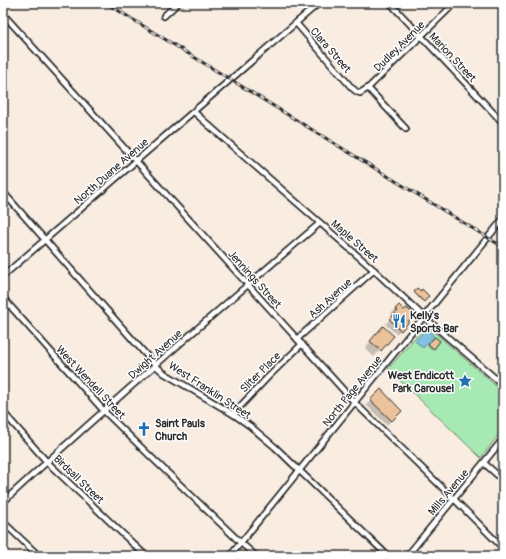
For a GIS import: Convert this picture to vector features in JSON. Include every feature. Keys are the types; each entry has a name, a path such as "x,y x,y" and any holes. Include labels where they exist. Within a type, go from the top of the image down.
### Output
{"street":[{"path":"164,16 178,3"},
{"name":"Marion Street","path":"390,3 503,123"},
{"name":"Dudley Avenue","path":"368,88 455,3"},
{"name":"North Duane Avenue","path":"3,276 296,24 316,4"},
{"name":"Jennings Street","path":"3,14 355,403 503,548"},
{"name":"Clara Street","path":"296,24 352,88 360,93 368,88"},
{"path":"368,88 406,129"},
{"name":"Maple Street","path":"194,112 374,270 424,317 503,385"},
{"name":"West Franklin Street","path":"3,192 155,366 250,426 275,447 388,556"},
{"name":"North Page Avenue","path":"230,556 503,219"},
{"name":"Dwight Avenue","path":"3,502 104,411 320,222"},
{"name":"Ash Avenue","path":"297,339 374,270"},
{"name":"West Wendell Street","path":"3,298 104,411 256,556"},
{"name":"Sliter Place","path":"232,414 302,344"},
{"name":"Birdsall Street","path":"3,412 47,462 146,556"},
{"name":"Mills Avenue","path":"407,556 503,439"},
{"path":"484,463 503,480"},
{"path":"3,522 39,556"}],"green space":[{"path":"426,325 503,392 503,429 481,458 388,369"}],"water":[{"path":"426,329 434,336 423,348 415,341"}],"building":[{"path":"417,288 421,291 422,289 429,296 424,302 414,292"},
{"path":"399,305 404,310 407,308 414,315 401,331 389,319 398,311 395,309"},
{"path":"383,326 394,336 381,351 370,341"},
{"path":"435,337 440,341 434,349 428,344"},
{"path":"381,389 402,411 392,421 370,400"}],"railway":[{"path":"106,3 503,247"}],"place":[{"name":"Kelly's Sports Bar","path":"399,321"},
{"name":"West Endicott Park Carousel","path":"465,381"},
{"name":"Saint Pauls Church","path":"144,429"}]}
